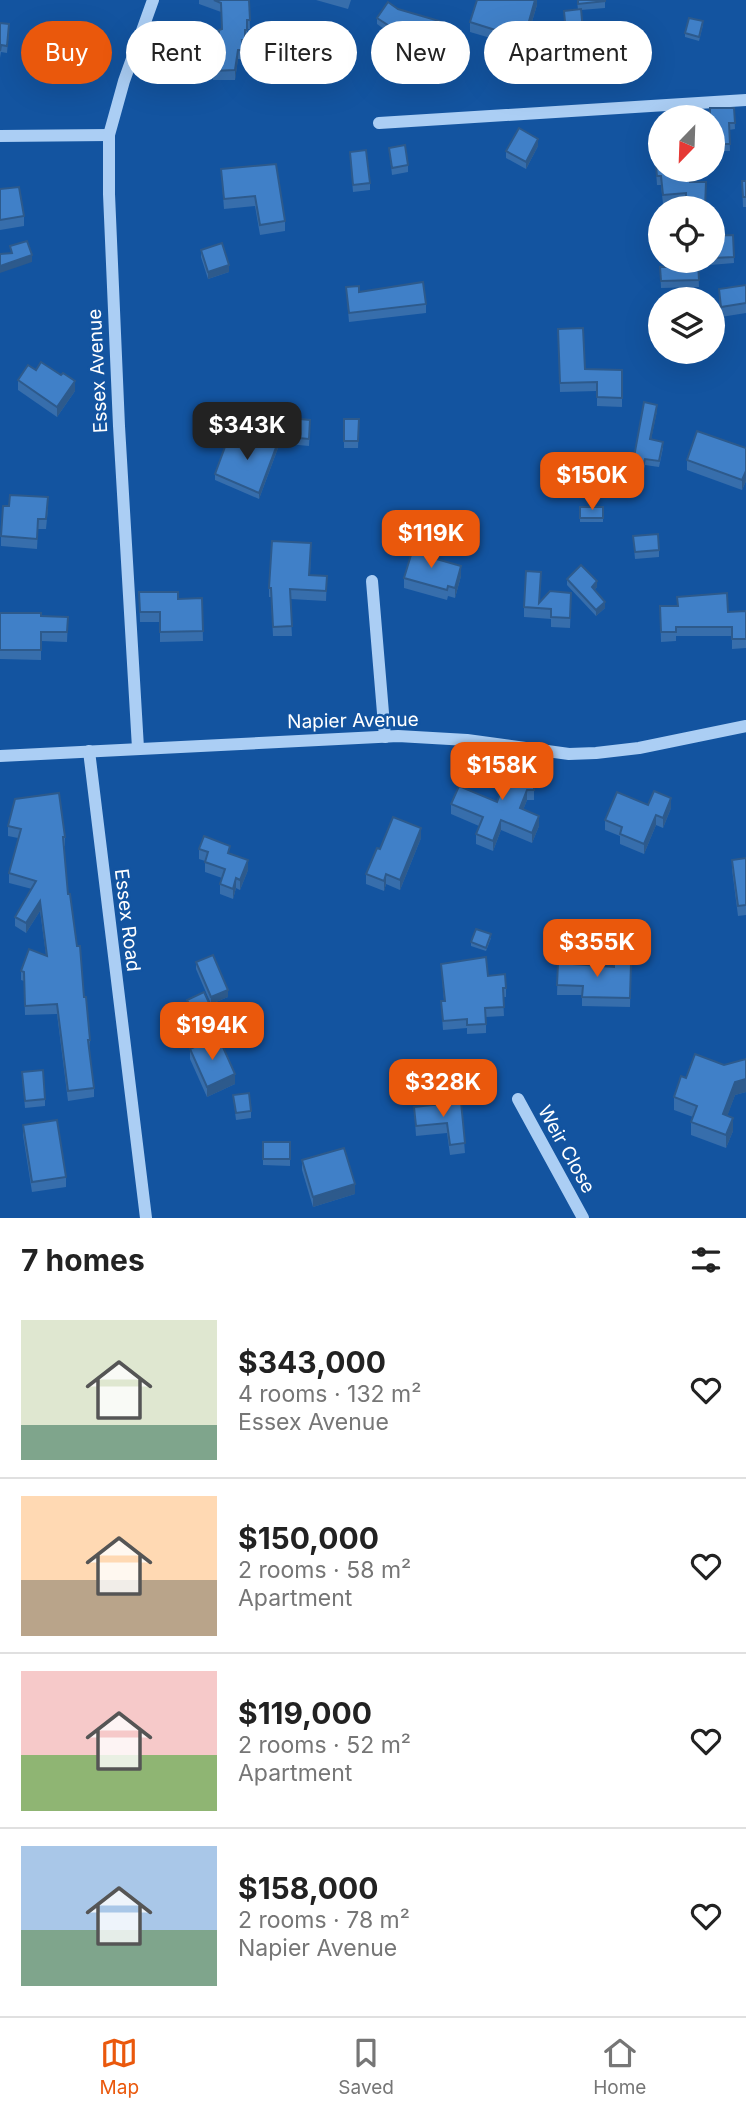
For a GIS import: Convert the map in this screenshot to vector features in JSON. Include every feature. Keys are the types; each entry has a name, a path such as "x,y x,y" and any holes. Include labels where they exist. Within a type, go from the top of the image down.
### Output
{"street":[{"name":"Essex Avenue","path":"138,748 118,412 109,135 124,81 153,0"},
{"path":"379,123 746,100"},
{"path":"0,136 109,135"},
{"path":"372,581 385,737"},
{"name":"Napier Avenue","path":"0,756 385,737 467,740 569,754 596,753 639,748 746,726"},
{"name":"Essex Road","path":"89,751 146,1218"},
{"name":"Weir Close","path":"518,1099 583,1218"}],"building":[{"path":"214,0 249,0 250,20 240,21 240,50 235,70 226,70 226,21 222,21 221,3"},
{"path":"477,0 535,0 529,21 484,21 484,26 470,22"},
{"path":"578,0 605,0 605,1 578,4"},
{"path":"388,2 398,9 439,21 382,21 377,18"},
{"path":"581,9 582,21 565,21 564,11"},
{"path":"689,18 703,21 699,37 685,33"},
{"path":"0,23 9,24 7,46 1,45 0,51"},
{"path":"725,108 734,108 735,123 729,123 730,144 725,144"},
{"path":"519,128 538,139 526,162 506,151"},
{"path":"405,145 408,165 392,168 389,148"},
{"path":"366,150 370,183 353,185 350,152"},
{"path":"276,164 285,221 260,225 255,196 224,199 221,169"},
{"path":"742,181 746,181 746,197 743,197"},
{"path":"662,182 706,182 705,196 686,196 686,193 663,195"},
{"path":"19,187 24,216 0,220 0,189"},
{"path":"725,235 733,235 734,257 725,257"},
{"path":"27,241 32,255 0,266 0,254 12,253 10,246"},
{"path":"222,243 229,265 208,272 201,250"},
{"path":"660,273 699,273 699,280 661,281"},
{"path":"423,282 426,304 349,313 346,287 359,286 359,292"},
{"path":"746,285 746,303 725,306 725,288"},
{"path":"583,328 585,369 622,370 622,398 597,397 597,382 560,383 558,329"},
{"path":"41,362 75,381 57,407 18,380 28,365 36,370"},
{"path":"644,402 657,405 650,439 663,442 659,461 645,459 642,470 632,468"},
{"path":"279,417 310,420 309,439 277,436"},
{"path":"344,419 359,419 358,441 344,441"},
{"path":"697,431 746,448 746,471 742,480 687,460"},
{"path":"229,436 256,443 258,436 278,442 259,493 215,474"},
{"path":"10,495 48,497 46,519 38,519 37,539 1,536 3,506 9,506"},
{"path":"580,507 603,507 603,518 580,518"},
{"path":"392,515 405,521 401,532 387,527"},
{"path":"658,534 659,550 635,552 633,536"},
{"path":"272,541 311,543 309,575 327,576 326,591 290,589 292,626 273,627 269,588"},
{"path":"414,545 428,549 426,556 461,566 455,588 448,586 447,590 404,578"},
{"path":"581,565 597,581 592,587 605,602 596,610 567,579"},
{"path":"526,571 541,572 539,603 550,591 571,593 570,618 551,617 551,609 524,607"},
{"path":"139,592 178,592 178,599 202,598 203,631 160,632 160,612 140,612"},
{"path":"727,593 728,612 746,611 746,639 732,639 732,627 676,627 676,632 661,632 660,606 678,606 677,597"},
{"path":"0,613 41,613 41,616 68,617 67,632 41,632 41,650 0,650"},
{"path":"502,765 534,766 534,790 527,790 520,808 539,816 532,833 501,820 493,841 476,834 483,817 451,804 459,786 497,802 502,789"},
{"path":"654,791 671,798 663,818 656,815 644,844 620,834 622,827 605,820 617,792 648,805"},
{"path":"59,793 68,894 77,946 80,946 94,1088 68,1091 57,1004 25,1006 24,972 21,971 29,949 47,956 40,901 26,923 15,917 36,881 9,873 21,829 8,826 15,799"},
{"path":"393,817 421,828 400,880 386,874 384,881 366,874"},
{"path":"204,836 230,846 228,853 248,860 240,880 236,878 233,889 220,884 225,869 205,862 208,852 199,849"},
{"path":"746,858 746,905 738,906 732,860"},
{"path":"476,929 491,934 486,948 471,942"},
{"path":"213,955 228,990 211,997 196,962"},
{"path":"486,957 488,976 505,974 504,1007 485,1008 486,1024 467,1025 467,1019 443,1021 441,1001 445,1001 441,964"},
{"path":"558,963 614,967 614,963 631,963 630,998 582,997 583,986 557,985"},
{"path":"204,992 211,1007 194,1015 187,1000"},
{"path":"218,1036 235,1074 207,1087 190,1049"},
{"path":"695,1054 724,1065 746,1059 746,1079 735,1082 723,1114 733,1118 726,1135 691,1122 697,1106 674,1097 681,1076 686,1078"},
{"path":"43,1070 45,1099 25,1101 22,1072"},
{"path":"249,1093 251,1111 236,1113 233,1095"},
{"path":"461,1102 465,1143 450,1145 447,1123 416,1126 414,1107"},
{"path":"57,1120 66,1177 32,1182 23,1125"},
{"path":"263,1142 290,1142 290,1159 263,1159"},
{"path":"344,1148 355,1184 313,1197 302,1160"}]}
